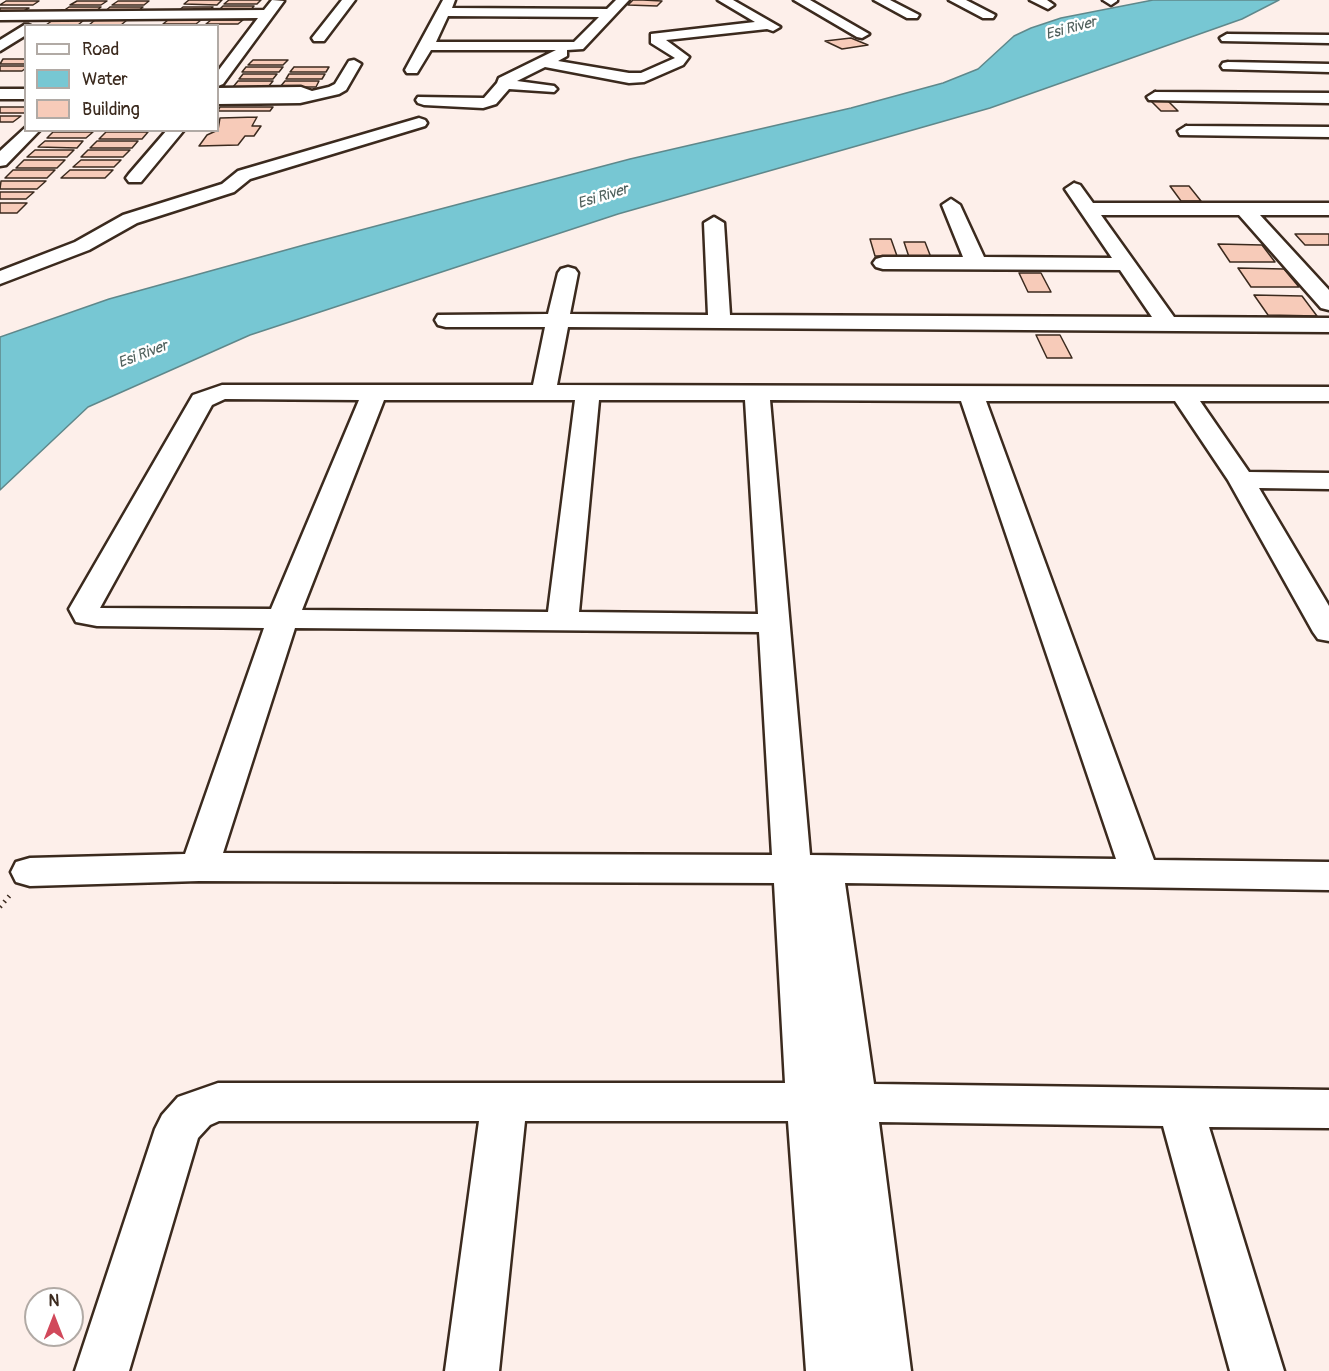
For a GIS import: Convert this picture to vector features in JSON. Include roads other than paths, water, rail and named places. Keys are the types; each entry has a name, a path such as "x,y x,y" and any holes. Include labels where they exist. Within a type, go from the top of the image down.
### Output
{"street":[{"path":"31,24 62,0"},
{"path":"148,24 174,0"},
{"path":"219,80 279,0"},
{"path":"319,38 349,0"},
{"path":"424,100 483,103 490,101 505,84 506,79 578,46 622,0"},
{"path":"724,0 782,32"},
{"path":"800,0 861,34"},
{"path":"880,0 912,15"},
{"path":"955,0 988,15"},
{"path":"412,70 447,6 526,6 608,13"},
{"path":"0,16 268,14"},
{"path":"675,62 656,40 656,37 768,25"},
{"path":"0,47 24,29"},
{"path":"719,29 737,41"},
{"path":"1227,38 1329,39"},
{"path":"427,46 578,46"},
{"path":"636,61 675,62"},
{"path":"542,62 629,78 644,77 675,62"},
{"path":"219,99 300,98 334,92 341,87 354,64"},
{"path":"1228,66 1329,66"},
{"path":"1301,67 1329,90"},
{"path":"505,84 549,89"},
{"path":"219,93 301,92 311,96"},
{"path":"0,94 24,94"},
{"path":"1155,97 1329,98"},
{"path":"0,100 24,100"},
{"path":"0,278 82,246 130,219 228,188 244,174 418,123"},
{"path":"1186,131 1329,132"},
{"path":"0,161 30,132"},
{"path":"135,178 163,147 184,132"},
{"path":"1074,189 1167,323"},
{"path":"951,205 976,263"},
{"path":"1088,209 1329,210"},
{"path":"1244,209 1329,303"},
{"path":"714,224 719,321"},
{"path":"883,263 1128,264"},
{"path":"543,393 568,273"},
{"path":"446,320 1329,325"},
{"path":"774,623 97,617 87,615 84,609 202,400 222,392 1329,394"},
{"path":"200,867 283,618 374,393"},
{"path":"562,622 588,393"},
{"path":"757,393 774,623 808,870 854,1103 884,1371"},
{"path":"971,394 1140,873"},
{"path":"1183,394 1241,480 1329,632"},
{"path":"1241,480 1329,480"},
{"path":"30,872 200,867 808,870 1329,876"},
{"path":"808,870 809,1102 833,1371"},
{"path":"102,1371 178,1129 194,1111 218,1102 809,1102 1329,1109"},
{"path":"472,1371 504,1102"},
{"path":"1180,1107 1257,1371"}],"water":[{"name":"Esi River","path":"1153,0 1279,0 1242,19 990,108 618,214 250,335 88,407 0,490 0,337 109,299 304,245 630,159 851,108 943,83 978,69 1014,36 1031,28 1061,18"}]}
